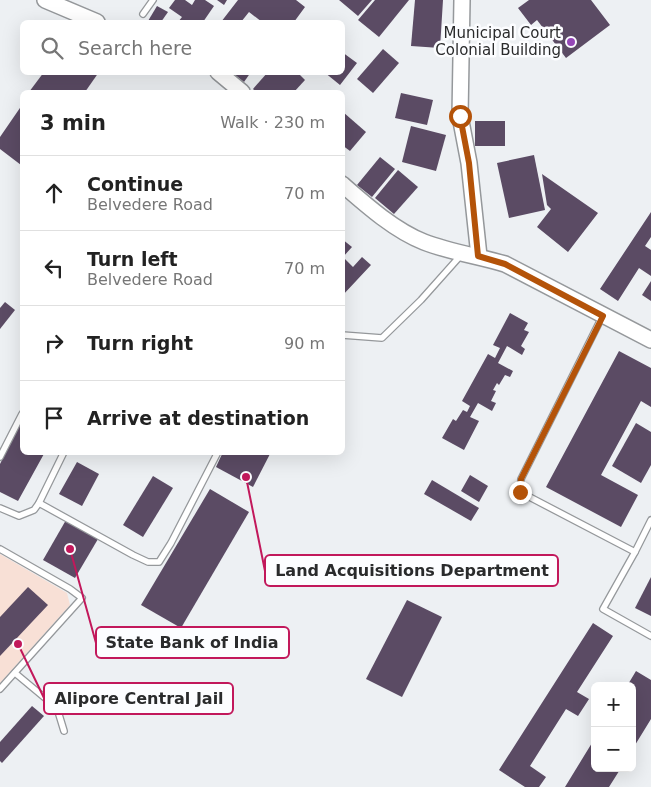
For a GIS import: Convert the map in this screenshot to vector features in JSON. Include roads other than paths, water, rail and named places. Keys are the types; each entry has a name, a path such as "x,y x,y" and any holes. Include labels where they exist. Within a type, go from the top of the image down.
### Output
{"main road":[{"path":"45,0 92,20"},
{"path":"462,0 460,116 469,163 478,256"},
{"path":"222,75 240,90"},
{"path":"345,187 378,215 422,241 462,254 478,256 505,264 651,340"}],"lane":[{"path":"143,14 154,0"},
{"path":"345,335 382,338 421,300 462,254"},
{"path":"603,316 521,479 520,492 635,552"},
{"path":"0,456 20,418"},
{"path":"0,508 19,516 34,510 63,455"},
{"path":"39,503 133,555 148,562 159,562 171,544 216,455"},
{"path":"651,520 602,609 651,636"},
{"path":"0,549 70,589 82,598 0,689"},
{"path":"15,672 58,708 64,731"}],"place":[{"name":"Municipal Court Colonial Building","path":"571,42"},
{"name":"Land Acquisitions Department","path":"246,477"},
{"name":"State Bank of India","path":"70,549"},
{"name":"Alipore Central Jail","path":"18,644"}]}
